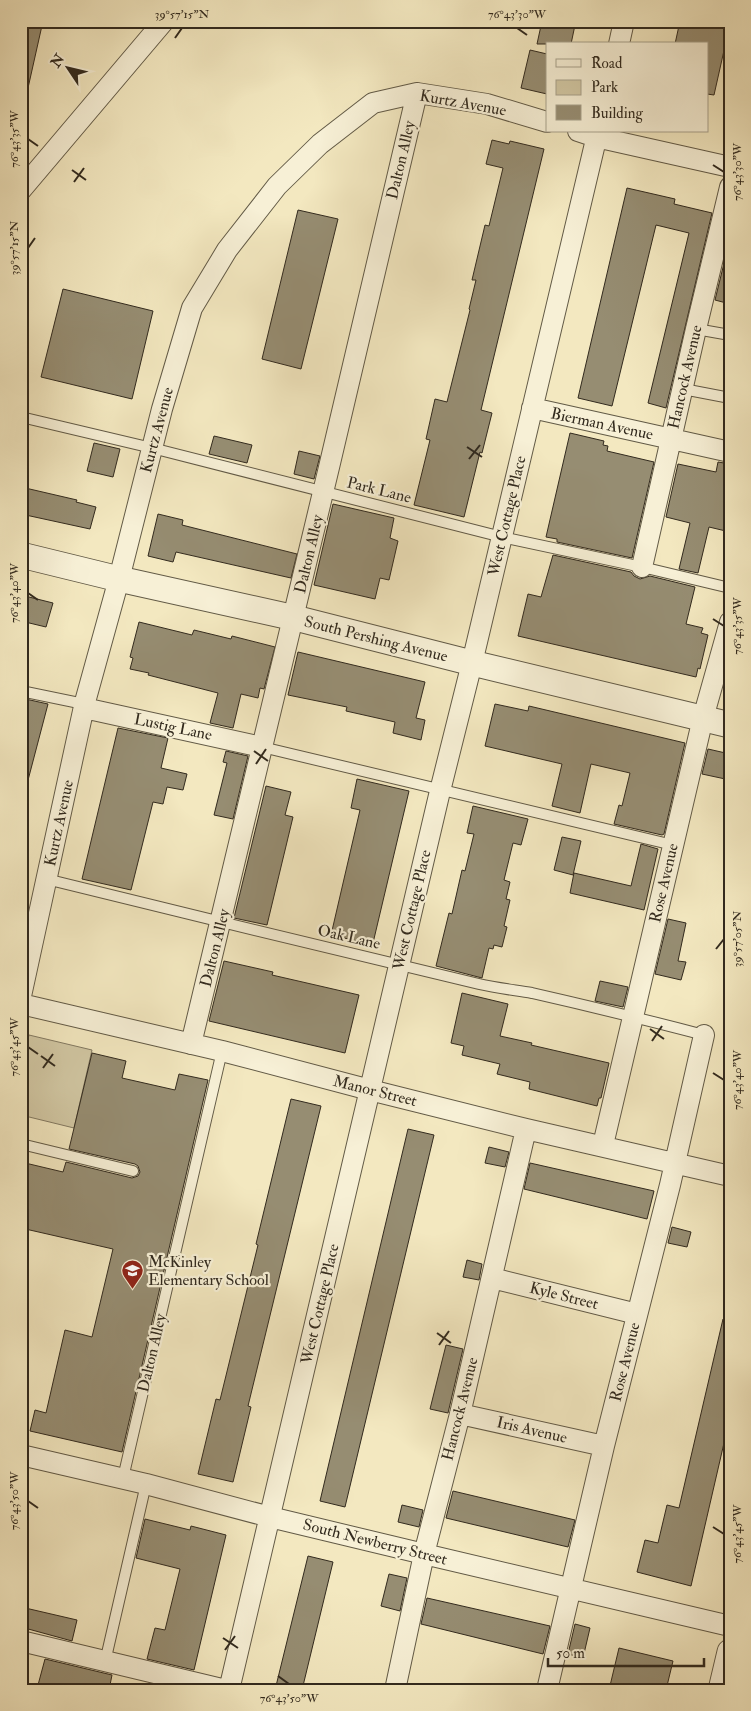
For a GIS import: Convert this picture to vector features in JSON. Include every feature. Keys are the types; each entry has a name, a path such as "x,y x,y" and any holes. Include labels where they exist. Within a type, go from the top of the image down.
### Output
{"street":[{"path":"21,190 164,21"},
{"path":"619,42 624,21"},
{"name":"Kurtz Avenue","path":"21,996 84,706 152,448 192,308 227,250 277,186 320,144 373,103 416,93 487,104 546,122"},
{"name":"Dalton Alley","path":"191,1044 294,618 416,93"},
{"path":"591,133 730,167"},
{"name":"West Cottage Place","path":"228,1690 440,791 502,538 591,133"},
{"name":"Hancock Avenue","path":"642,567 730,188"},
{"name":"Bierman Avenue","path":"532,408 730,452"},
{"name":"South Pershing Avenue","path":"21,555 294,618 730,725"},
{"name":"Rose Avenue","path":"603,1145 672,845 703,718 730,622"},
{"name":"Lustig Lane","path":"84,706 262,747"},
{"name":"Manor Street","path":"21,1004 191,1044 526,1129 603,1145 730,1176"},
{"name":"Rose Avenue","path":"547,1690 604,1446 675,1163 704,1036"},
{"name":"Hancock Avenue","path":"395,1690 424,1554 460,1414 526,1129"},
{"name":"Kyle Street","path":"492,1278 637,1314"},
{"name":"Iris Avenue","path":"460,1414 604,1446"},
{"name":"South Newberry Street","path":"21,1455 122,1478 270,1517 571,1590 730,1626"},
{"path":"21,1641 228,1690"},
{"path":"721,1690 730,1652"}],"lane":[{"path":"696,329 730,335"},
{"path":"683,389 730,398"},
{"name":"Park Lane","path":"21,417 152,448 502,538 642,567 730,588"},
{"name":"Lustig Lane","path":"21,691 84,706"},
{"path":"262,747 672,845"},
{"name":"Oak Lane","path":"46,879 482,985 633,1016 704,1036"},
{"name":"Dalton Alley","path":"122,1478 222,1052"},
{"path":"21,1144 133,1171"},
{"path":"105,1662 146,1484"}],"green space":[{"path":"29,1035 92,1050 74,1128 21,1115 21,1069"}],"building":[{"path":"21,21 43,21 28,88 21,87"},
{"path":"542,21 561,21 575,25 571,42 537,44"},
{"path":"680,21 730,21 730,47 725,46 714,95 708,94 708,42 675,42"},
{"path":"530,50 546,54 546,94 521,88"},
{"path":"492,140 509,144 510,141 544,149 481,410 492,413 464,517 414,505 430,440 426,439 435,399 447,402 470,310 476,280 472,280 485,225 489,226 503,168 486,164"},
{"path":"627,188 675,199 674,204 712,213 666,408 648,403 689,233 656,225 612,406 578,398"},
{"path":"298,210 338,219 301,369 262,359"},
{"path":"730,239 730,304 715,300"},
{"path":"63,289 153,311 132,399 41,377"},
{"path":"570,433 604,441 603,445 608,446 607,451 654,462 632,558 557,542 557,539 546,537"},
{"path":"214,436 252,445 247,463 209,454"},
{"path":"94,443 120,449 113,477 87,471"},
{"path":"299,451 320,456 314,479 294,474"},
{"path":"718,462 730,464 730,532 709,527 698,573 679,569 690,523 666,517 678,464 716,472"},
{"path":"21,487 77,500 76,502 96,507 90,529 21,514"},
{"path":"333,504 394,518 390,538 398,541 389,580 380,578 375,599 314,585"},
{"path":"158,514 183,520 182,525 297,554 291,578 176,552 173,562 148,556"},
{"path":"553,555 631,572 640,579 650,576 695,587 686,624 703,628 701,633 708,635 700,669 698,668 696,677 518,636 528,594 541,597"},
{"path":"21,595 53,603 46,627 21,621"},
{"path":"139,622 192,635 194,630 231,639 232,636 275,647 264,689 260,688 258,698 241,694 233,728 210,723 218,693 130,669 133,658 130,657"},
{"path":"298,652 425,682 416,718 425,720 421,740 393,733 395,722 346,711 347,707 288,695"},
{"path":"21,698 48,704 27,784 21,783"},
{"path":"495,704 528,711 529,706 685,743 664,834 614,824 619,805 622,806 630,773 591,764 580,813 552,806 562,764 485,746"},
{"path":"118,728 168,738 161,768 187,774 183,790 167,787 163,804 153,802 131,890 82,879"},
{"path":"708,749 730,754 730,780 702,774"},
{"path":"226,751 248,756 233,819 214,815 227,763 223,762"},
{"path":"357,779 409,791 373,943 331,935 360,810 351,808"},
{"path":"266,786 291,792 285,815 293,817 267,925 234,918"},
{"path":"473,806 528,819 521,845 513,843 504,880 510,882 506,899 510,900 504,926 507,927 502,947 494,945 493,949 489,948 482,978 436,966 449,913 452,914 462,870 465,871 474,834 467,833"},
{"path":"562,837 581,841 573,875 554,870"},
{"path":"641,844 658,849 644,910 570,893 574,873 631,886"},
{"path":"668,919 686,923 678,961 686,962 681,980 655,974"},
{"path":"224,961 273,972 272,975 359,995 345,1053 209,1021"},
{"path":"600,981 628,987 623,1007 595,1001"},
{"path":"462,993 508,1004 500,1036 609,1063 601,1098 599,1098 597,1106 529,1089 530,1082 497,1074 500,1064 462,1055 464,1046 451,1043"},
{"name":"McKinley Elementary School","path":"92,1053 126,1061 122,1078 175,1090 179,1074 208,1080 122,1452 30,1431 35,1410 46,1413 65,1330 92,1337 113,1249 21,1228 21,1162 63,1172 66,1162 132,1178 138,1176 140,1172 135,1164 69,1149"},
{"path":"291,1099 321,1106 248,1406 251,1407 233,1482 198,1474 216,1399 220,1400"},
{"path":"408,1129 434,1135 345,1507 320,1501"},
{"path":"489,1147 509,1152 505,1167 485,1163"},
{"path":"530,1163 654,1191 647,1219 524,1189"},
{"path":"672,1227 691,1232 687,1247 668,1243"},
{"path":"467,1260 482,1264 479,1280 463,1277"},
{"path":"723,1319 730,1319 730,1417 691,1586 637,1572 645,1540 658,1543 667,1505 679,1508"},
{"path":"446,1345 463,1349 448,1413 430,1409"},
{"path":"453,1491 575,1520 568,1547 446,1518"},
{"path":"402,1505 423,1510 419,1527 398,1522"},
{"path":"145,1519 190,1530 191,1526 226,1535 194,1670 147,1659 155,1628 165,1630 180,1569 136,1558"},
{"path":"308,1556 333,1562 302,1690 275,1690"},
{"path":"389,1574 407,1578 400,1611 381,1606"},
{"path":"427,1598 550,1626 543,1654 421,1624"},
{"path":"21,1607 77,1620 72,1641 21,1627"},
{"path":"575,1624 590,1628 583,1658 568,1654"},
{"path":"619,1648 673,1661 666,1690 609,1690"},
{"path":"45,1659 112,1675 109,1690 59,1690 38,1685"}],"place":[{"name":"McKinley Elementary School","path":"132,1290"}]}
